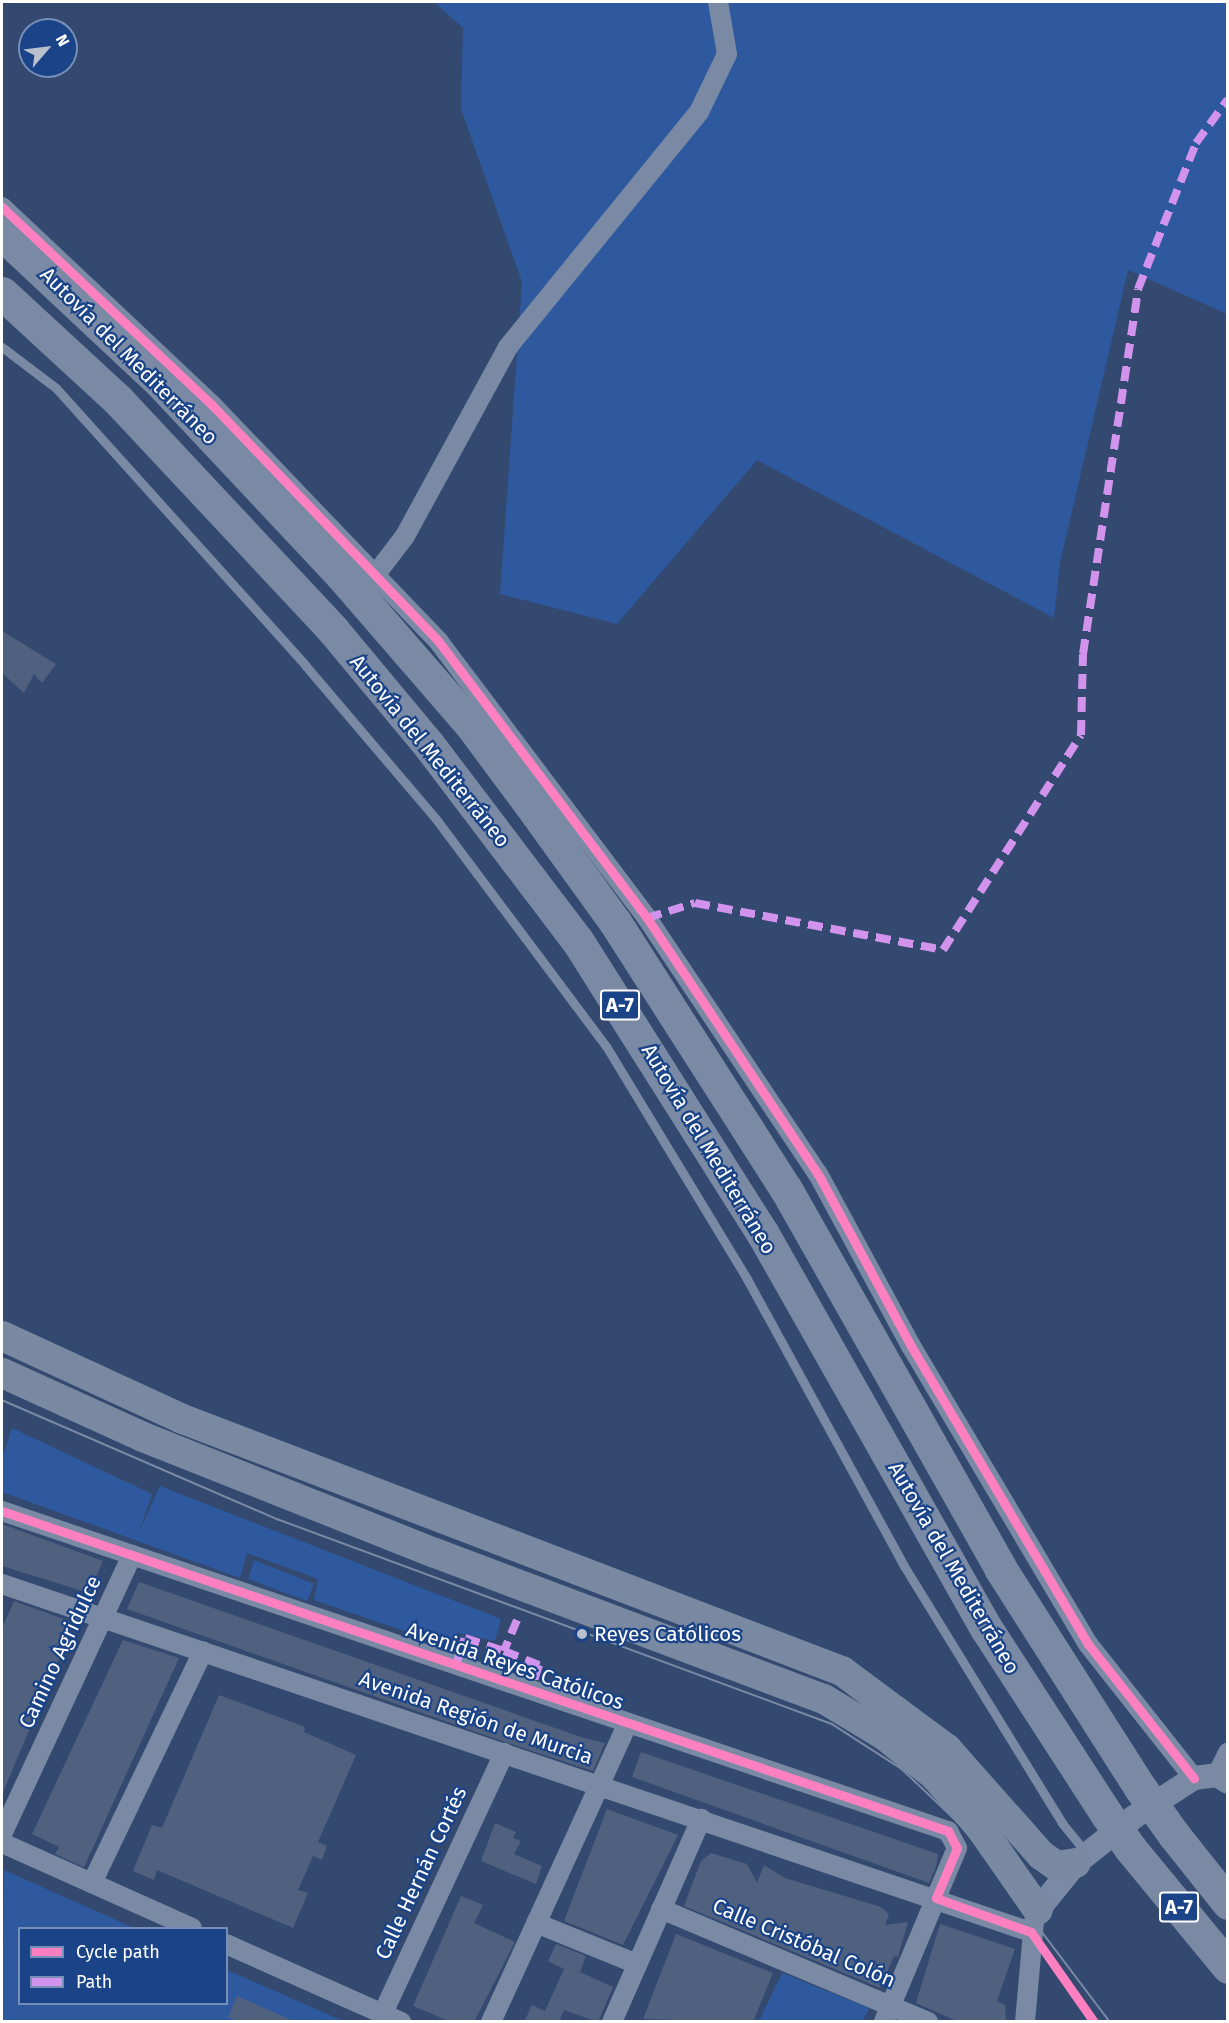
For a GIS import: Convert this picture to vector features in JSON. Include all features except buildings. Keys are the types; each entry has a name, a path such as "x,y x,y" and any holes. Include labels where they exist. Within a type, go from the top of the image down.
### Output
{"highway":[{"name":"Autovía del Mediterráneo","path":"2,234 160,382 342,576 471,725 537,814 615,922 786,1189 983,1539 1141,1789 1227,1903"},
{"name":"Autovía del Mediterráneo","path":"2,293 118,400 333,630 428,744 577,940 763,1234 986,1628 1130,1848 1227,1967"}],"main road":[{"path":"2,1336 180,1418 842,1671 946,1749 1041,1855 1057,1866 1081,1859"},
{"path":"2,1373 143,1437 424,1549 824,1699 884,1735 934,1775 980,1827 1039,1912"},
{"path":"994,1801 1039,1912"}],"street":[{"path":"376,574 405,536 508,347 699,112 727,54 718,2"},
{"path":"2,207 212,405 439,642 647,918 818,1174 934,1386 1088,1644 1213,1778"},
{"name":"Avenida Reyes Católicos","path":"2,1511 948,1831 957,1848 936,1899"},
{"name":"Camino Agridulce","path":"2,1834 132,1555"},
{"name":"Avenida Región de Murcia","path":"2,1584 936,1899 1039,1912"},
{"path":"92,1883 202,1652"},
{"path":"491,2022 628,1723"},
{"path":"1025,2022 1039,1912 1081,1859 1213,1778 1227,1752"},
{"name":"Calle Hernán Cortés","path":"392,2018 504,1753"},
{"path":"614,2021 701,1819"},
{"path":"2,1843 188,1927"},
{"path":"888,2014 936,1899"},
{"name":"Calle Cristóbal Colón","path":"661,1909 888,2014 928,2022"},
{"path":"536,1923 637,1964"},
{"path":"228,1945 392,2018"}],"lane":[{"path":"2,347 56,388 305,665 436,819 606,1046 747,1279 904,1566 1062,1823 1081,1859"}],"shaded area":[{"path":"434,2 1227,2 1227,314 1128,270 1060,563 1054,618 757,460 617,624 500,594 522,282 461,109 463,28"},
{"path":"12,1428 152,1494 139,1532 160,1486 501,1619 495,1641 458,1633 454,1648 314,1600 318,1579 247,1553 240,1578 2,1492 2,1459"},
{"path":"254,1560 314,1584 307,1601 248,1579"},
{"path":"4,1870 132,1927 18,1927 18,2005 228,2005 228,1970 343,2021 2,2022"},
{"path":"782,1973 869,2008 863,2021 759,2021"}],"tram line":[{"path":"2,1400 277,1519 832,1724 902,1769 962,1826 1110,2022"}],"marked path":[{"path":"647,918 695,903 943,950 1081,735 1083,654 1138,289 1196,143 1228,99"},
{"path":"517,1620 504,1651 539,1665 531,1690"},
{"path":"456,1665 465,1638 504,1651"}],"cycle path":[{"path":"2,207 212,405 439,642 647,918 818,1174 911,1346 1088,1644 1194,1778"},
{"path":"2,1511 948,1831 957,1848 936,1898 1031,1932 1094,2022"}],"place":[{"name":"Reyes Católicos","path":"582,1634"}]}
